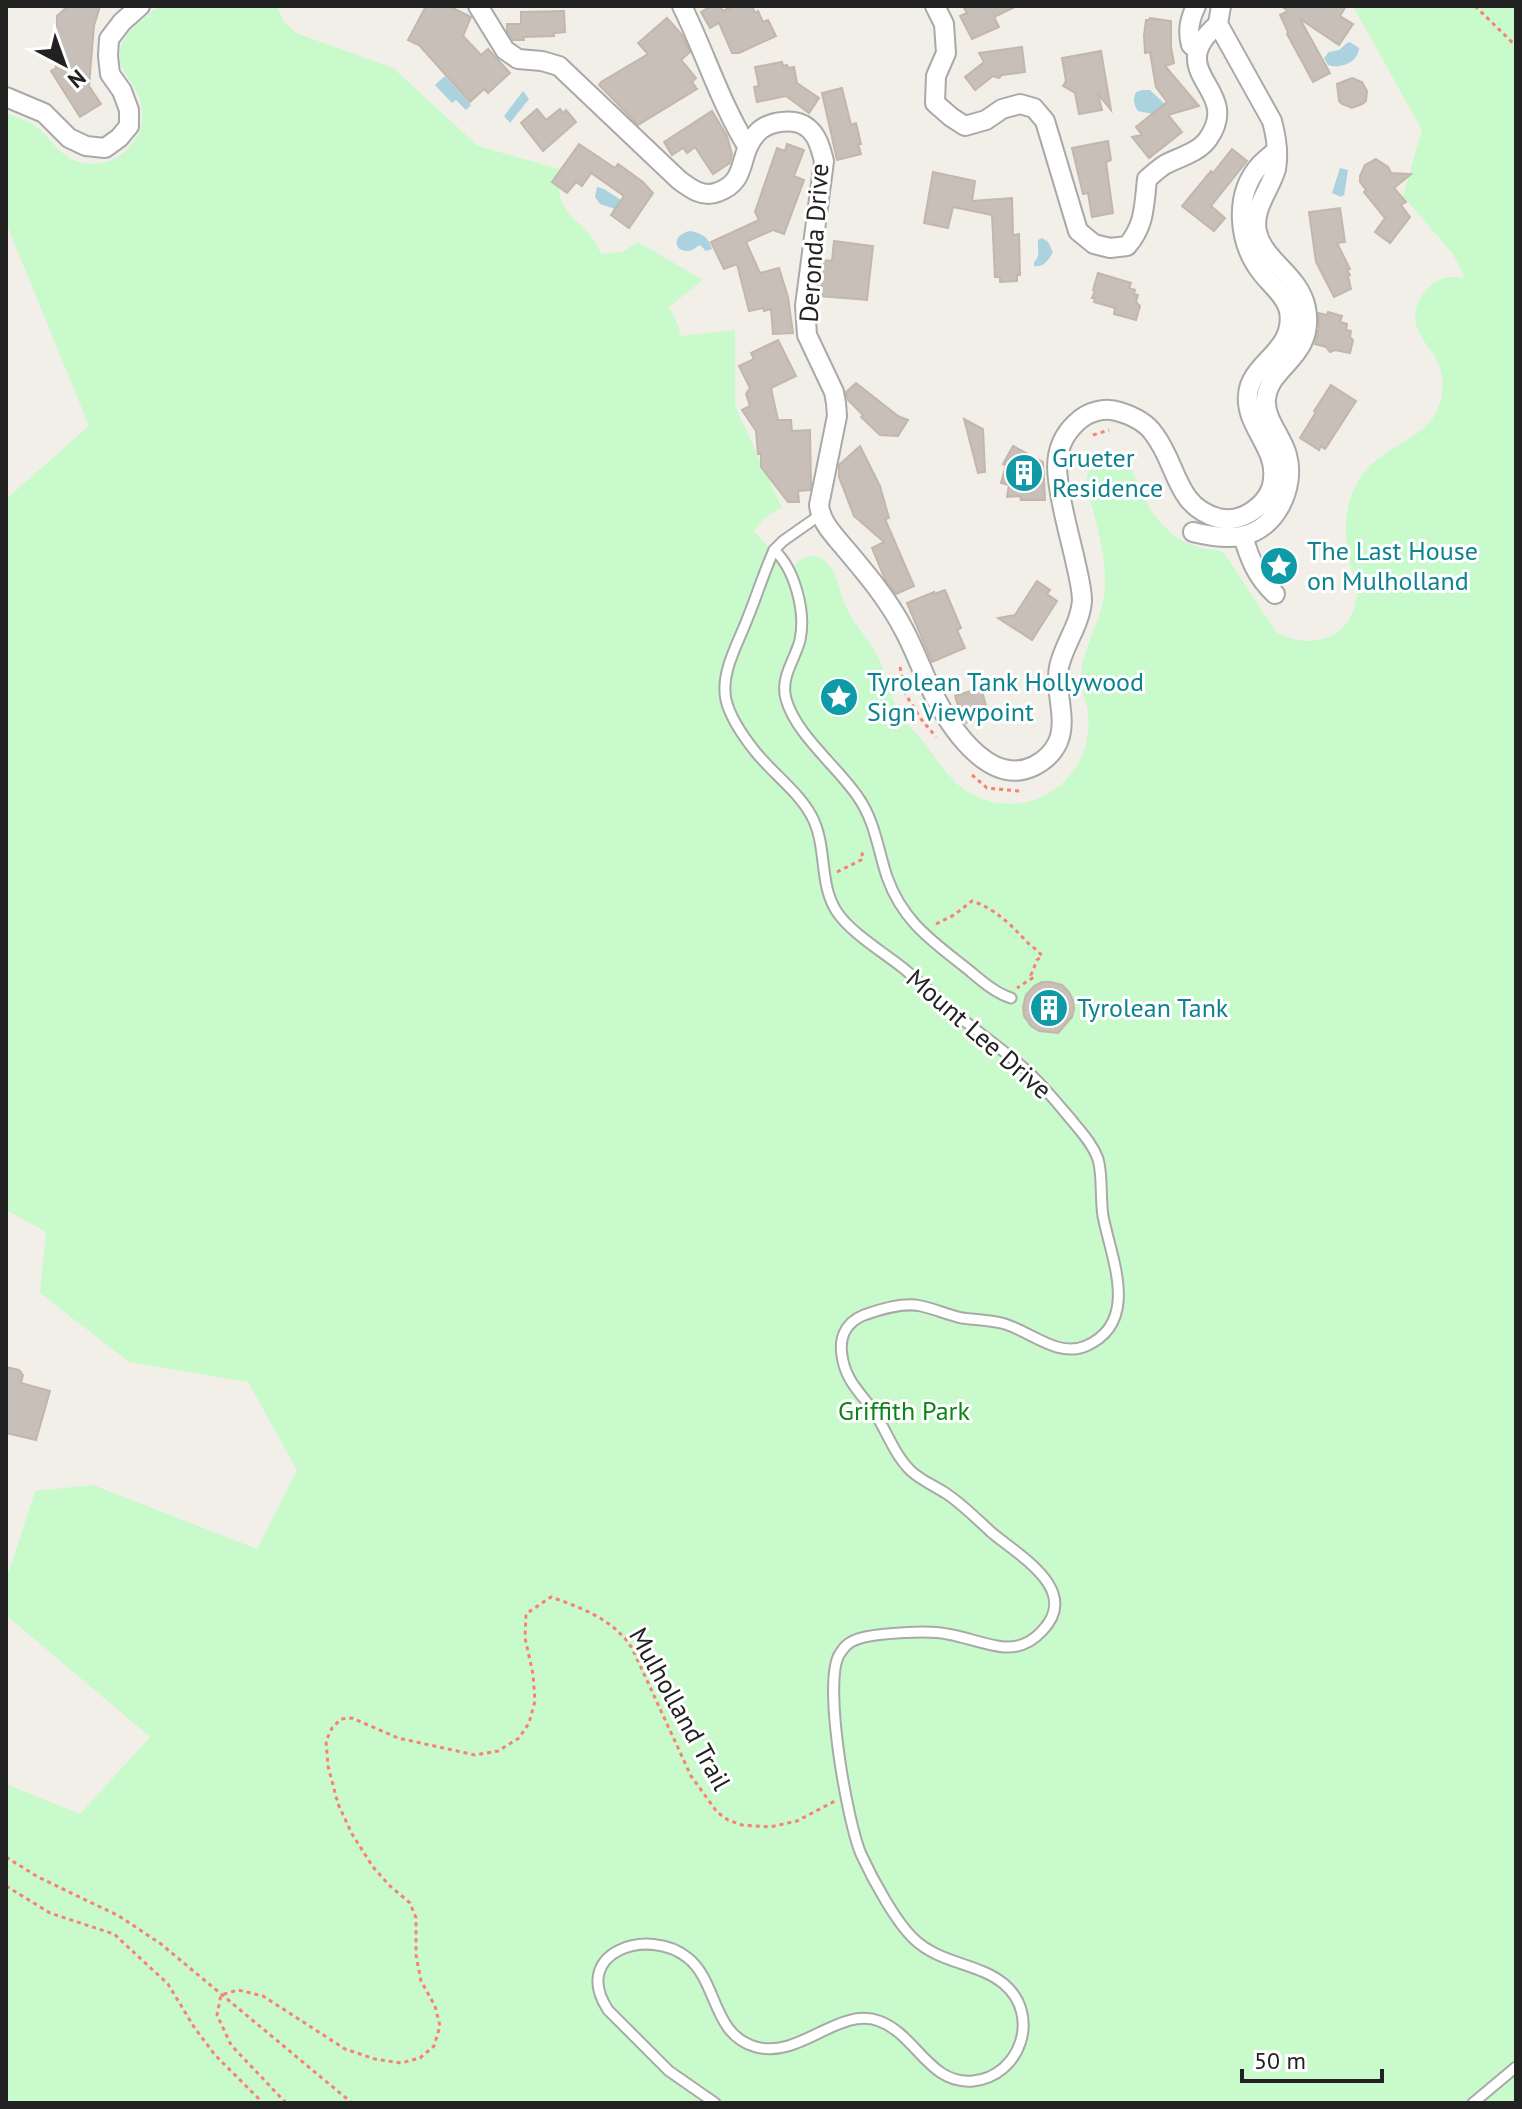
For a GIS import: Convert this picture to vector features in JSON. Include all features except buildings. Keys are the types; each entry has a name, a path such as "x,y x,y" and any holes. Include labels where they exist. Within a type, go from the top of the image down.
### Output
{"street":[{"path":"6,97 44,113 69,138 86,146 105,148 129,126 129,110 122,91 110,74 109,39 140,6"},
{"path":"478,6 505,50 518,59 559,66 679,180 709,195 735,183 747,146 733,123 682,6"},
{"path":"935,6 944,24 946,53 936,76 935,103 965,126 1020,104 1034,108 1045,121 1078,231 1094,244 1110,248 1127,246 1137,234 1143,216 1147,179 1164,165 1207,141 1217,122 1217,102 1195,57 1205,35 1220,15 1272,121 1277,137 1276,167 1259,209 1257,232 1267,253 1286,271 1300,291 1307,316 1302,343 1296,355 1275,377 1266,400 1267,411 1288,457 1286,495 1279,510 1269,520 1243,536 1214,537 1193,532"},
{"path":"1196,6 1188,35 1191,45 1197,49"},
{"name":"Deronda Drive","path":"747,146 759,131 776,122 794,122 808,128 819,142 824,161 805,306 807,335 834,392 837,416 819,505 820,515"},
{"path":"820,515 892,608 912,644 936,700 975,752 995,767 1008,770 1021,771 1045,759 1059,739 1062,716 1058,670 1082,603 1061,506 1056,463 1070,428 1084,415 1109,408 1146,425 1155,435 1182,490 1202,513 1228,520 1238,518 1264,502 1272,487 1273,463 1248,409 1248,392 1253,380 1284,343 1289,330 1289,313 1285,301 1249,253 1242,233 1242,208 1249,183 1259,165 1277,150"},
{"path":"1243,536 1252,566 1275,594"}],"lane":[{"path":"820,515 774,550 789,566 802,626 785,682 787,703 806,734 867,811 889,882 907,917 922,933 992,989 1011,998"},
{"name":"Mount Lee Drive","path":"715,2103 669,2071 601,2001 597,1980 601,1969 615,1952 625,1946 652,1945 678,1951 687,1957 700,1973 723,2021 740,2040 751,2046 779,2048 850,2020 874,2019 893,2028 946,2077 977,2081 1004,2069 1021,2044 1023,2014 1018,2001 1001,1981 928,1950 904,1928 865,1863 852,1828 845,1796 834,1689 837,1661 847,1645 865,1637 930,1631 999,1646 1016,1646 1027,1643 1043,1630 1054,1613 1055,1603 1049,1584 1031,1564 951,1496 915,1475 906,1466 844,1369 842,1337 846,1326 863,1315 901,1305 914,1305 953,1316 1006,1324 1053,1346 1076,1349 1087,1346 1115,1318 1120,1293 1103,1214 1098,1160 1087,1138 1021,1065 844,920 833,904 822,846 813,818 756,753 733,718 725,695 727,672 774,550"},
{"path":"1473,2103 1516,2067"}],"path":[{"path":"1475,6 1516,46"},
{"path":"1091,436 1099,431 1119,429"},
{"path":"899,666 906,695 938,740"},
{"path":"966,770 987,788 1018,791 1031,788"},
{"path":"827,881 837,872 863,859 863,850 867,852"},
{"path":"907,917 922,925 939,924 972,901 989,907 1005,918 1042,956 1031,975 1034,977 1014,991 1011,998"},
{"name":"Mulholland Trail","path":"221,1995 238,1990 263,1996 345,2049 375,2059 401,2063 420,2058 434,2046 440,2026 435,2006 421,1981 416,1955 416,1918 410,1903 373,1867 352,1834 338,1804 328,1766 326,1741 341,1719 352,1718 398,1738 475,1755 498,1751 519,1738 529,1723 535,1701 525,1638 526,1614 551,1597 606,1621 625,1637 691,1776 708,1801 728,1820 755,1827 783,1825 845,1796"},
{"path":"6,1857 38,1877 119,1916 161,1944 352,2103"},
{"path":"6,1886 50,1913 114,1934 168,1984 215,2055 263,2103"},
{"path":"221,1995 217,2015 231,2045 286,2103"}],"green space":[{"name":"Griffith Park","path":"159,6 277,6 284,22 296,33 393,68 478,146 560,169 561,200 566,210 588,232 601,254 622,252 638,242 703,280 669,307 680,336 735,330 735,406 782,508 766,517 754,531 790,572 800,560 809,556 819,557 829,564 844,603 877,656 894,701 908,724 956,783 975,796 1008,804 1031,801 1054,790 1073,771 1085,748 1089,721 1081,671 1102,606 1105,582 1100,538 1086,482 1096,463 1113,458 1127,464 1146,502 1162,525 1184,541 1225,554 1276,632 1303,641 1316,640 1339,631 1348,621 1357,594 1347,542 1346,522 1350,502 1358,481 1367,469 1423,428 1438,408 1442,395 1442,374 1417,328 1416,310 1421,297 1435,282 1447,277 1465,278 1453,254 1403,196 1422,130 1353,6 1516,6 1516,2103 6,2103 6,1784 80,1814 150,1737 6,1615 6,1581 35,1491 93,1485 257,1549 297,1470 248,1382 129,1362 40,1293 46,1232 6,1210 6,499 89,426 6,223 6,113 34,125 64,154 76,161 100,163 122,154 138,135 142,111 138,95 121,64 120,51 130,32"}],"water":[{"path":"1350,42 1359,48 1355,58 1343,65 1328,65 1324,58 1329,52 1339,50"},
{"path":"445,76 471,105 466,110 456,100 452,103 435,85"},
{"path":"1150,90 1167,106 1162,116 1138,111 1134,97 1136,92"},
{"path":"523,91 529,99 510,123 504,116"},
{"path":"1340,168 1348,170 1344,196 1341,197 1332,193"},
{"path":"597,187 621,200 615,209 600,204 595,197"},
{"path":"690,231 704,236 712,249 706,251 700,245 690,251 680,249 677,239"},
{"path":"1042,238 1053,252 1043,264 1034,266 1038,240"}],"place":[{"name":"Grueter Residence","path":"1024,473"},
{"name":"The Last House on Mulholland","path":"1279,566"},
{"name":"Tyrolean Tank Hollywood Sign Viewpoint","path":"839,697"},
{"name":"Tyrolean Tank","path":"1049,1008"}]}
